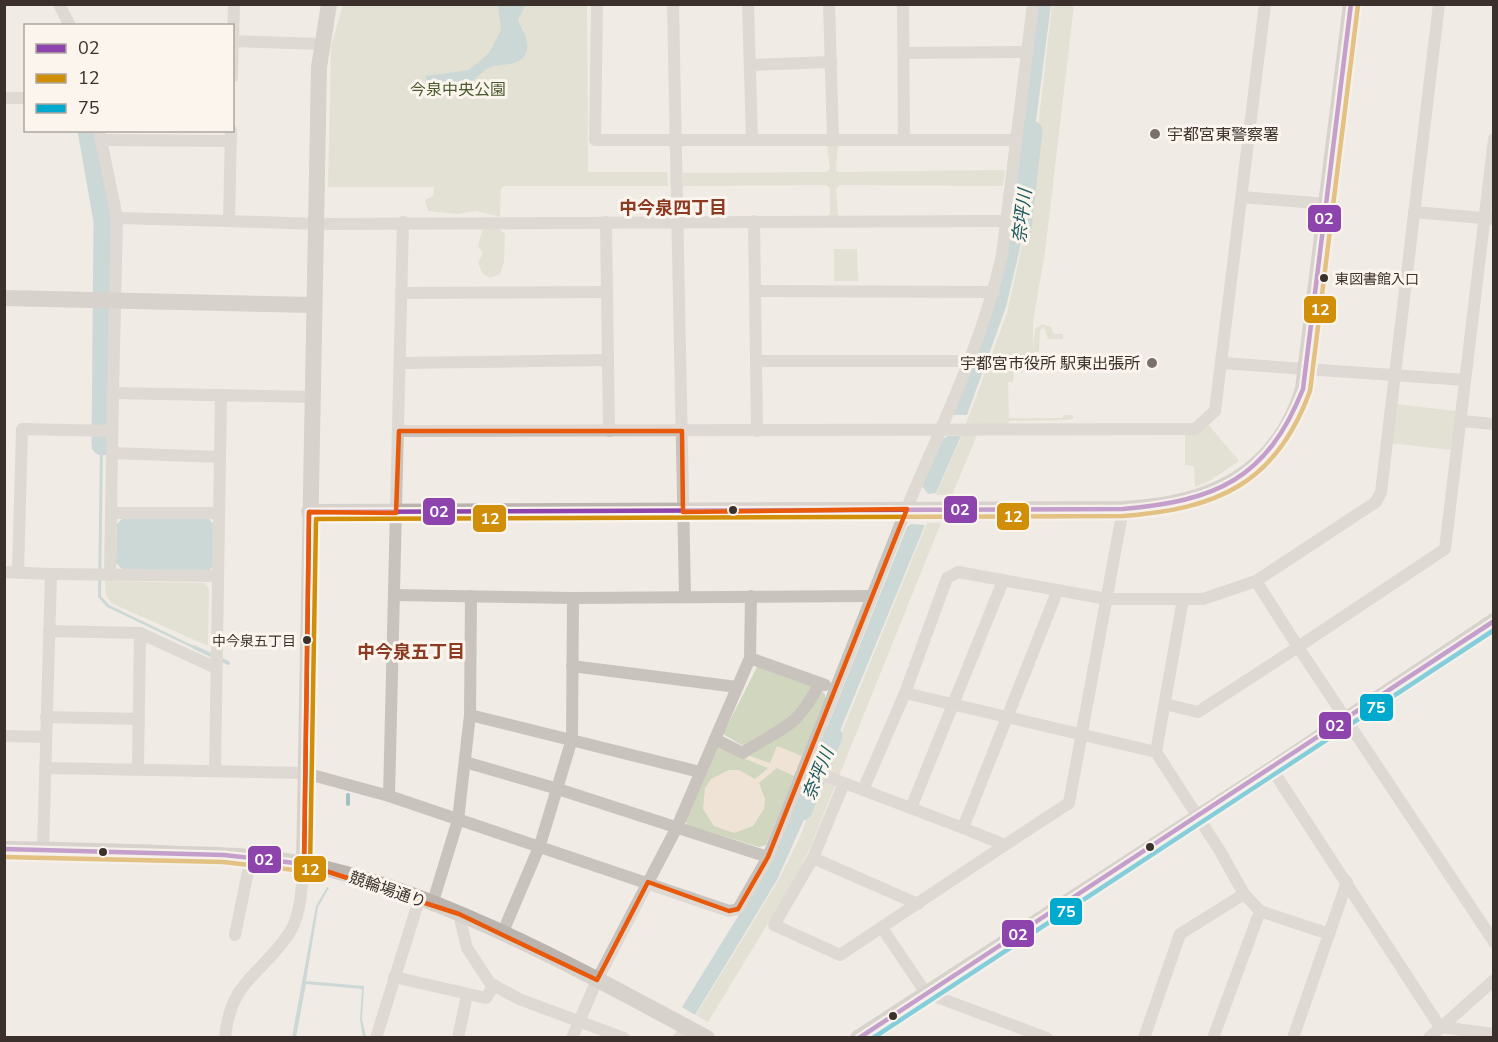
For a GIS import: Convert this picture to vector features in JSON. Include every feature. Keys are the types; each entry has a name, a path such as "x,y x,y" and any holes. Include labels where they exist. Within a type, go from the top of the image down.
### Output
{"street":[{"path":"59,4 69,24"},
{"path":"233,24 234,4"},
{"path":"225,1038 227,1018 235,997 246,979 289,933 299,908 304,864 309,512 321,44 329,4"},
{"path":"597,4 594,140 1015,140"},
{"path":"673,4 685,596"},
{"path":"748,4 752,140"},
{"path":"830,4 832,139"},
{"path":"903,4 904,140"},
{"path":"45,768 305,773 389,796 540,845 729,911 738,909 768,857 907,509 971,361 994,292 1007,221 1033,4"},
{"path":"399,431 1195,429 1215,411 1265,4"},
{"path":"309,512 1123,509 1176,505 1215,492 1234,482 1266,455 1298,406 1307,369 1351,4"},
{"path":"863,790 905,693 947,578 958,572 1057,592 1107,599 1203,599 1256,581 1376,502 1381,492 1439,4"},
{"path":"234,41 321,44"},
{"path":"904,53 1026,52"},
{"path":"750,64 831,62"},
{"path":"4,98 24,98"},
{"path":"110,575 117,218 100,135 231,136 229,221"},
{"path":"1165,704 1198,712 1445,549 1465,380 1489,219 1494,139"},
{"path":"1242,197 1327,204"},
{"path":"1414,212 1489,219"},
{"path":"117,218 317,224 1007,221"},
{"path":"754,221 757,431"},
{"path":"389,796 403,222"},
{"path":"606,222 609,431"},
{"path":"755,291 994,292"},
{"path":"401,293 607,292"},
{"path":"4,298 314,305"},
{"path":"400,363 608,360"},
{"path":"757,361 971,361"},
{"path":"1221,363 1465,380"},
{"path":"113,393 312,398"},
{"path":"215,771 221,395"},
{"path":"1461,421 1494,424"},
{"path":"18,573 22,429 112,431"},
{"path":"112,453 220,457"},
{"path":"844,783 813,858 774,925 840,955 1069,803 1123,509"},
{"path":"111,513 219,513"},
{"path":"4,572 218,576"},
{"path":"43,850 51,574"},
{"path":"911,808 1003,581"},
{"path":"1256,581 1494,942"},
{"path":"963,828 1057,592"},
{"path":"394,595 573,598 873,596"},
{"path":"376,1038 394,977 458,820 470,715 471,596"},
{"path":"572,1038 597,980 676,827 750,658 750,596"},
{"path":"502,934 540,845 572,739 573,598"},
{"path":"1156,752 1183,599"},
{"path":"858,1038 1272,769 1494,621"},
{"path":"50,631 140,633 216,667"},
{"path":"138,770 140,633"},
{"path":"750,658 837,689"},
{"path":"572,666 737,687"},
{"path":"715,739 743,753 763,738 792,722 811,699 820,683"},
{"path":"905,693 1156,752 1198,816 1244,894 1260,910 1329,934"},
{"path":"470,715 700,772"},
{"path":"46,717 139,719"},
{"path":"4,736 46,737"},
{"path":"465,762 558,789 768,857"},
{"path":"804,768 1005,845"},
{"path":"1272,769 1440,1027 1494,1034"},
{"name":"競輪場通り","path":"4,849 251,857 304,864 371,882 459,914 597,980 683,1033 707,1038"},
{"path":"235,935 251,857"},
{"path":"813,858 918,904"},
{"path":"1293,1038 1347,882"},
{"path":"1144,1038 1180,934 1244,894"},
{"path":"1213,1038 1260,910"},
{"path":"459,914 467,948 494,985 519,999 624,1038"},
{"path":"882,928 926,993 1047,1038"},
{"path":"394,977 486,998 494,985"},
{"path":"1429,1038 1494,980"},
{"path":"458,1038 467,995"}],"highlighted area":[{"path":"399,431 682,431 683,512 907,509 768,857 738,909 729,911 648,882 597,980 459,914 304,864 309,512 396,513"}],"green space":[{"name":"今泉中央公園","path":"343,4 587,5 588,172 667,172 668,186 504,186 501,189 500,217 476,211 458,214 428,211 425,200 433,196 434,187 328,187 331,47"},
{"path":"1052,5 1074,5 1045,252 1033,322 1033,349 1035,329 1042,324 1051,327 1054,334 1063,334 1063,339 1048,339 1044,327 1040,330 1039,352 1034,352 1034,362 1023,362 1023,372 1014,372 1013,382 1008,382 1009,418 1063,418 1063,415 1073,415 1073,418 1070,420 1009,421 1008,424 966,424 1007,313 1021,249 1028,199 1012,196 1016,159 1034,162"},
{"path":"827,145 838,145 836,169 838,172 1005,170 1003,186 840,185 836,189 838,216 827,216 830,214 830,188 826,185 683,186 683,173 826,172 830,169"},
{"path":"496,227 505,234 504,262 500,274 490,278 482,273 478,262 483,253 478,246 483,228"},
{"path":"834,249 857,249 858,281 834,281"},
{"path":"1395,404 1456,411 1451,450 1390,443"},
{"path":"1207,423 1239,461 1211,480 1195,487 1194,466 1185,465 1185,430"},
{"path":"962,435 977,435 952,495 936,495"},
{"path":"927,523 941,523 810,848 795,879 708,1022 696,1015 778,881 799,839 820,786 805,780 813,760 828,766"},
{"path":"105,581 204,583 209,589 208,646 111,603 106,595"},
{"path":"758,665 815,686 787,721 762,734 745,747 723,734"},
{"path":"822,691 825,694 825,703 766,845 759,847 687,825 684,818 716,745 743,758"}],"shaded area":[{"path":"777,746 802,756 794,776 777,768 759,783 765,799 764,809 753,826 734,833 714,826 703,809 705,788 711,779 729,770 739,770 755,779 768,768 743,758 747,755 770,763"}],"water":[{"path":"498,5 525,6 518,20 526,37 525,55 518,62 491,67 472,81 461,85 444,85 427,81 425,76 469,70 489,53 501,30"},
{"path":"1037,5 1051,5 1031,160 1017,158"},
{"path":"86,132 89,132 105,220 105,281 101,281 103,219"},
{"path":"1014,198 1026,199 1020,248 1006,307 967,415 952,415"},
{"path":"948,436 961,436 936,493 928,494 922,486 943,439"},
{"path":"100,445 103,445 101,596 109,605 198,648 197,650 107,607 98,597"},
{"path":"123,518 208,518 215,526 214,565 209,571 123,570 116,563 117,524"},
{"path":"911,524 925,525 826,765 814,760 907,527"},
{"path":"805,781 819,786 777,880 695,1015 682,1007 766,871"},
{"path":"327,887 329,888 318,907 306,981 364,986 362,1019 366,1037 363,1037 360,1020 362,989 306,984 296,1037 292,1037 316,906"}],"waterway":[{"name":"奈坪川","path":"1021,228 1032,131"},
{"path":"88,132 104,221 102,445"},
{"path":"194,647 228,663"},
{"name":"奈坪川","path":"802,810 832,736"},
{"path":"348,795 348,804"}],"transit line":[{"name":"02","path":"4,849 224,855 304,864 309,512 1123,509 1185,500 1234,480 1255,464 1273,445 1289,420 1303,389 1351,4"},
{"name":"12","path":"4,857 223,862 304,871 310,869 316,519 1123,516 1187,507 1215,498 1239,486 1261,470 1280,449 1296,423 1310,391 1358,5"},
{"name":"02","path":"859,1038 1494,621"},
{"name":"75","path":"873,1038 1494,630"}],"place":[{"name":"宇都宮東警察署","path":"1155,134"},
{"name":"東図書館入口","path":"1324,278"},
{"name":"宇都宮市役所 駅東出張所","path":"1152,363"},
{"name":"中今泉五丁目","path":"307,640"}],"district":[{"name":"中今泉四丁目","path":"673,208"},
{"name":"中今泉五丁目","path":"411,652"}]}
